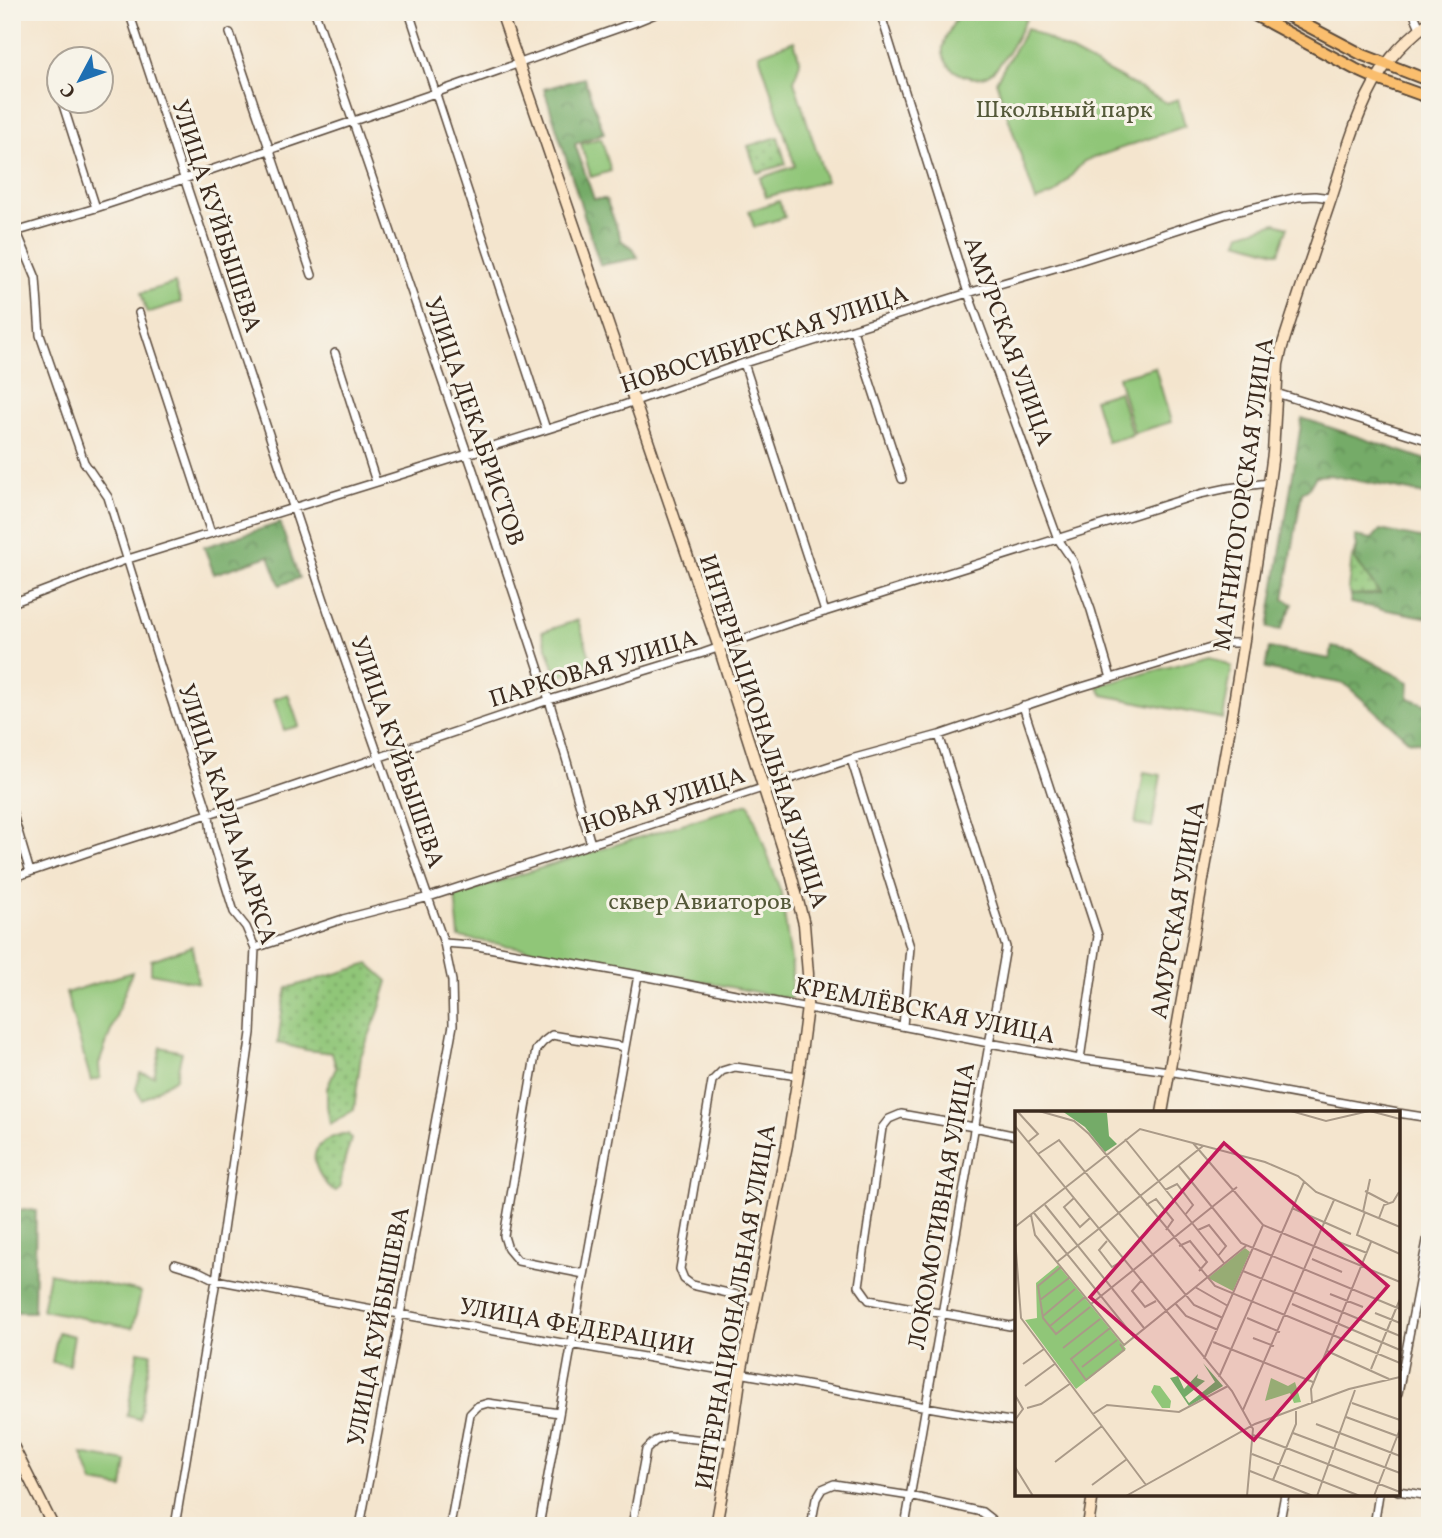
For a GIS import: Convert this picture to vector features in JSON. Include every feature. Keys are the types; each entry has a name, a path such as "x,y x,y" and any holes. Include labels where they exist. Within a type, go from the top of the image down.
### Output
{"main road":[{"path":"1249,12 1347,65 1430,98"},
{"path":"1281,12 1343,45 1430,81"}],"street":[{"name":"УЛИЦА КУЙБЫШЕВА","path":"129,12 328,612 429,897 444,943 452,981 453,1026 360,1526"},
{"name":"УЛИЦА ДЕКАБРИСТОВ","path":"315,12 550,700 591,844"},
{"path":"409,12 546,429"},
{"name":"ИНТЕРНАЦИОНАЛЬНАЯ УЛИЦА","path":"501,12 719,648 804,923 808,974 807,1007 798,1076 741,1373 716,1526"},
{"path":"629,12 632,23"},
{"path":"14,232 184,179 519,64 660,12"},
{"name":"АМУРСКАЯ УЛИЦА","path":"880,12 968,293 1058,539 1073,561 1111,678"},
{"path":"1413,12 1420,29"},
{"name":"МАГНИТОГОРСКАЯ УЛИЦА","path":"1232,715 1269,483 1278,364 1282,346 1359,117 1386,64 1400,47 1430,21"},
{"path":"230,33 312,275"},
{"path":"66,116 96,208"},
{"name":"НОВОСИБИРСКАЯ УЛИЦА","path":"12,603 128,559 546,429 968,293 1226,214 1298,198 1331,198"},
{"name":"УЛИЦА КАРЛА МАРКСА","path":"12,220 14,232 36,278 40,335 83,462 108,497 209,815 212,841 234,912 246,927 255,948 251,1032 216,1280 176,1526"},
{"path":"139,313 211,533"},
{"path":"853,330 902,479"},
{"path":"335,353 376,482"},
{"path":"744,363 825,612"},
{"path":"1276,393 1430,441"},
{"name":"ПАРКОВАЯ УЛИЦА","path":"12,878 550,700 1200,494 1269,483"},
{"name":"НОВАЯ УЛИЦА","path":"255,948 343,919 429,897 851,759 939,735 1111,678 1227,643 1243,643"},
{"path":"1023,706 1098,936 1080,1059"},
{"name":"АМУРСКАЯ УЛИЦА","path":"1162,1111 1232,715"},
{"name":"ЛОКОМОТИВНАЯ УЛИЦА","path":"905,1526 1006,947 939,735"},
{"path":"851,759 910,947 903,1026"},
{"path":"12,811 30,872"},
{"name":"КРЕМЛЁВСКАЯ УЛИЦА","path":"444,943 472,945 989,1043 1169,1071 1378,1111"},
{"path":"539,1526 638,975"},
{"path":"584,1274 518,1261 508,1249 504,1236 536,1050 552,1035 625,1047"},
{"path":"755,1299 692,1285 684,1279 680,1269 712,1081 722,1071 736,1068 798,1076"},
{"name":"КРЕМЛЁВСКАЯ УЛИЦА","path":"1400,1113 1430,1118"},
{"path":"1015,1136 901,1114 890,1119 882,1128 877,1152 859,1286 869,1300 1010,1326 1015,1325"},
{"path":"1400,1382 1430,1225"},
{"name":"УЛИЦА ФЕДЕРАЦИИ","path":"175,1264 216,1280 400,1315 1015,1422"},
{"path":"450,1526 470,1414 478,1406 488,1403 559,1413"},
{"path":"632,1526 646,1450 655,1441 668,1436 731,1443"},
{"path":"12,1444 53,1526"},
{"path":"811,1526 816,1499 822,1489 834,1484 910,1496 982,1512 991,1519 992,1526"},
{"path":"1400,1491 1430,1496"},
{"path":"1088,1526 1093,1496"},
{"path":"1279,1526 1285,1496"},
{"path":"1374,1526 1379,1496"}],"green space":[{"path":"960,12 1030,12 997,67 984,77 975,78 959,74 952,69 943,55 946,38"},
{"name":"Школьный парк","path":"1027,28 1167,103 1178,99 1185,126 1084,161 1056,193 1036,201 996,81"},
{"path":"794,41 800,62 794,81 826,181 766,197 760,178 795,166 759,54"},
{"path":"584,78 604,133 575,144 594,199 606,199 622,241 633,248 638,258 600,265 544,89"},
{"path":"778,137 786,164 757,173 748,146"},
{"path":"601,138 611,171 591,177 581,144"},
{"path":"779,201 785,217 754,227 749,211"},
{"path":"1276,223 1288,227 1279,253 1238,241 1241,233"},
{"path":"175,283 181,302 147,313 141,293"},
{"path":"1155,367 1171,422 1134,433 1118,377"},
{"path":"1119,391 1132,435 1107,442 1094,399"},
{"path":"1302,418 1430,461 1430,495 1329,475 1316,476 1309,488 1302,492 1284,599 1293,604 1281,630 1268,628"},
{"path":"280,523 299,578 280,585 269,556 214,574 204,547"},
{"path":"1380,530 1430,540 1430,618 1350,603 1351,595 1380,594 1355,559 1355,536 1372,539"},
{"path":"1357,547 1355,559 1380,594 1351,595 1348,589 1352,557"},
{"path":"578,620 593,666 557,677 542,632"},
{"path":"1332,647 1352,651 1409,682 1408,698 1430,706 1430,745 1408,740 1345,684 1265,669 1269,648 1330,659"},
{"path":"1210,656 1232,667 1223,719 1103,695 1097,686"},
{"path":"288,694 299,726 284,730 274,699"},
{"path":"1144,772 1161,775 1152,827 1135,824"},
{"name":"сквер Авиаторов","path":"749,803 781,893 792,967 791,999 459,937 455,895"},
{"path":"192,946 198,983 151,973 151,960"},
{"path":"369,964 388,981 361,1056 354,1110 330,1124 327,1088 336,1068 332,1053 278,1043 287,988"},
{"path":"132,972 99,1064 100,1078 91,1081 66,993"},
{"path":"161,1047 182,1052 176,1078 142,1100 136,1089 140,1073 154,1076"},
{"path":"348,1134 351,1139 340,1187 336,1191 331,1190 318,1172 315,1156 322,1143"},
{"path":"24,1209 36,1211 34,1312 15,1312 12,1306 12,1212"},
{"path":"49,1273 141,1292 133,1328 42,1310"},
{"path":"58,1332 74,1336 69,1365 52,1362"},
{"path":"138,1351 151,1353 140,1419 127,1416"},
{"path":"82,1454 127,1462 123,1488 93,1483"}]}
